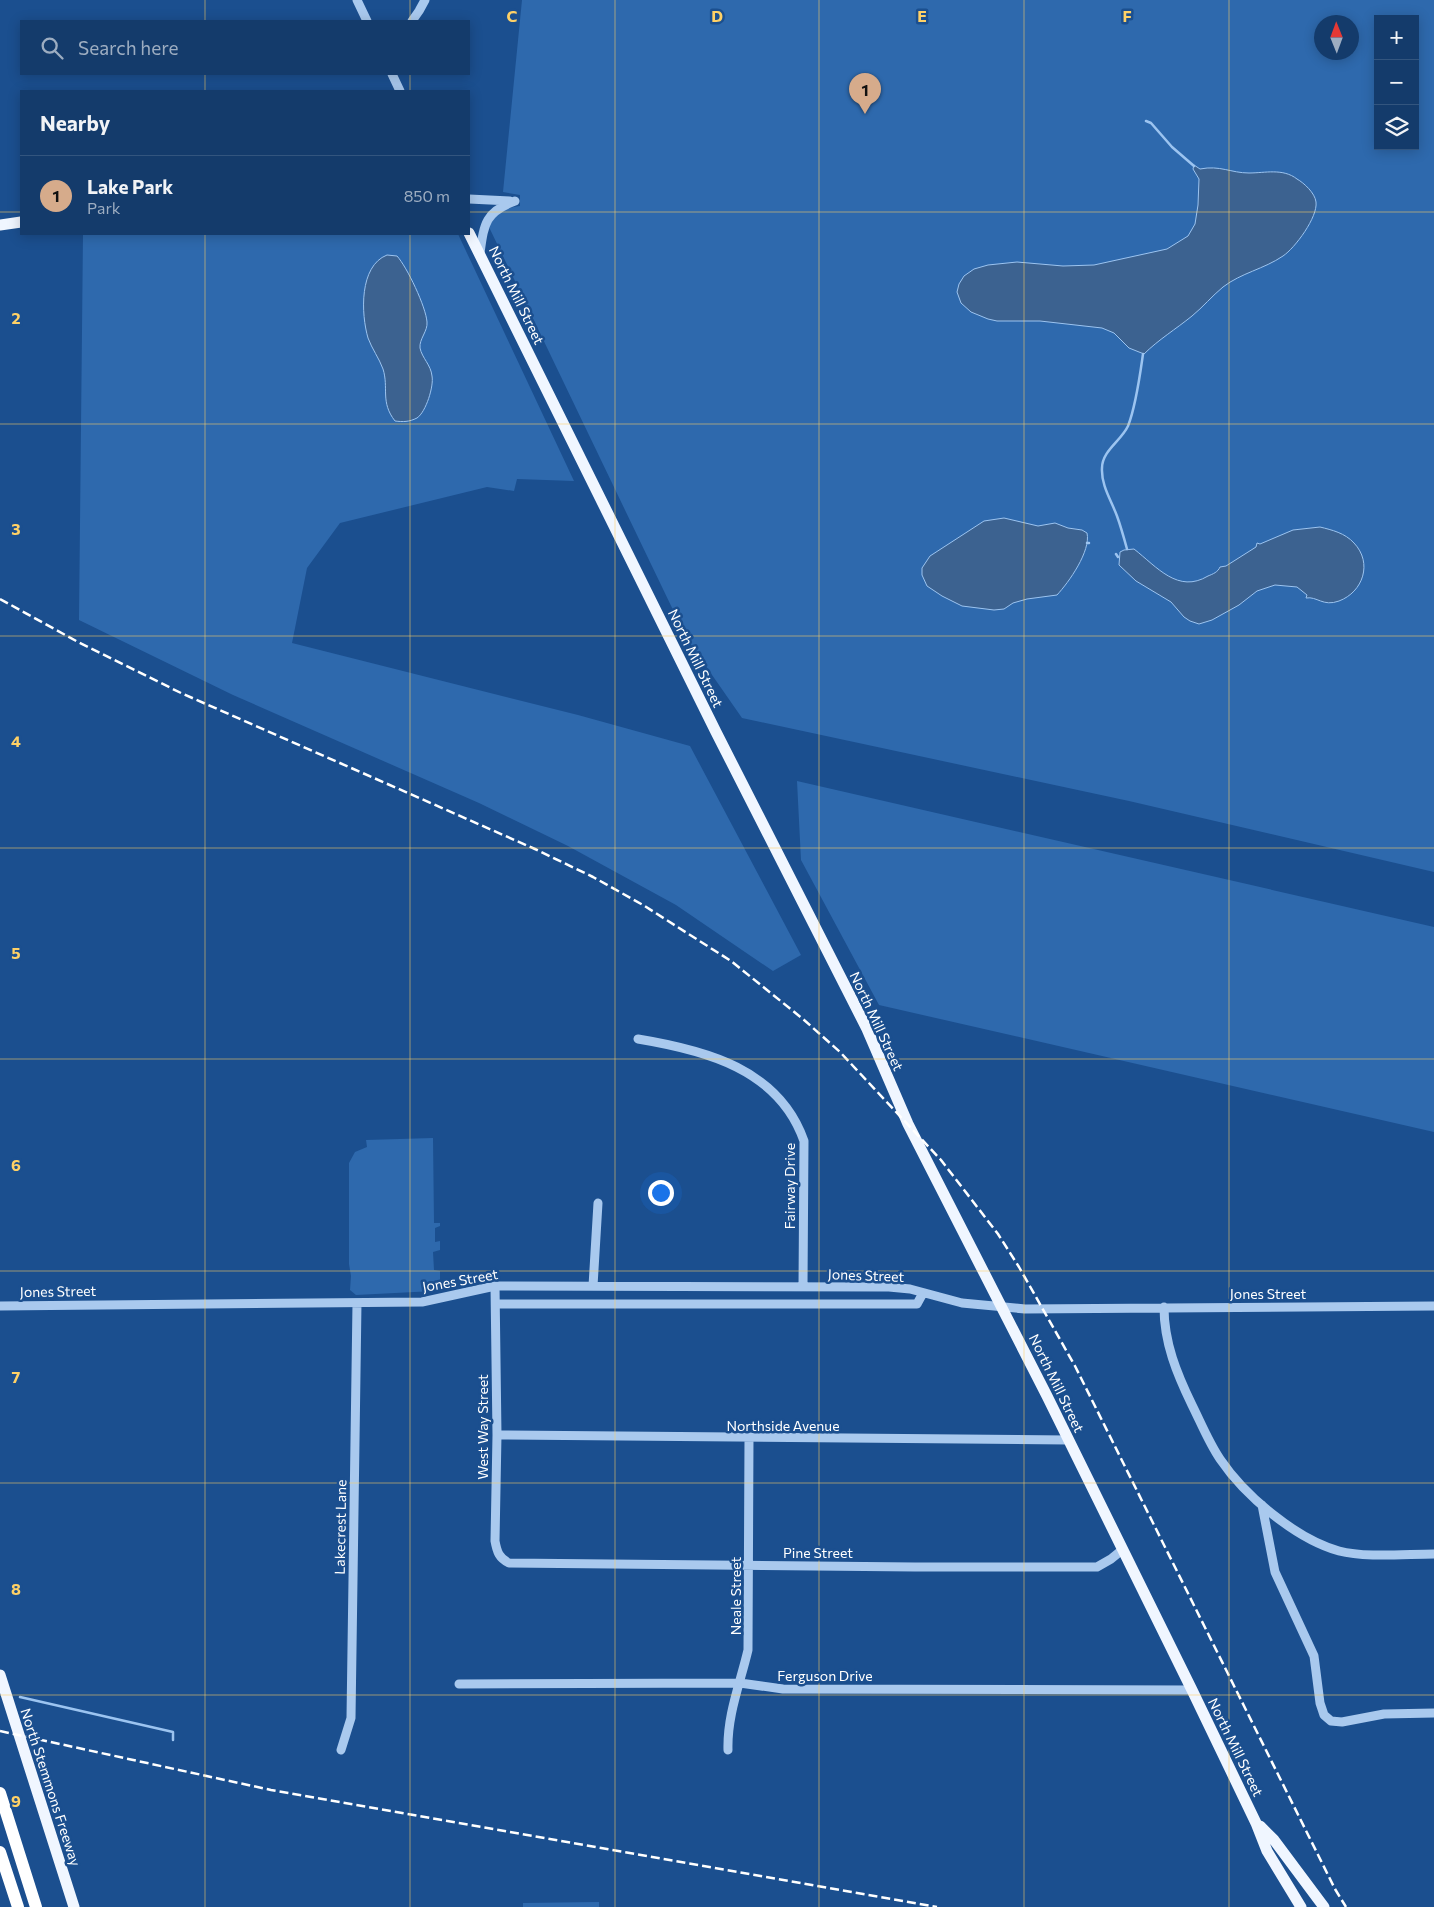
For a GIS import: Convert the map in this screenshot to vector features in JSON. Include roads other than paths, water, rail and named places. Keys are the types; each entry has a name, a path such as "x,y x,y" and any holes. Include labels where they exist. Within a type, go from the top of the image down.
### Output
{"highway":[{"path":"0,1792 36,1907"},
{"path":"0,1852 18,1907"}],"main road":[{"path":"0,225 20,222"},
{"name":"North Mill Street","path":"470,234 716,732 867,1029 908,1124 1001,1306 1192,1690 1276,1867 1302,1907"},
{"name":"North Stemmons Freeway","path":"0,1675 74,1907"},
{"name":"North Mill Street","path":"1256,1823 1274,1840 1324,1907"}],"street":[{"path":"357,0 367,20"},
{"path":"413,20 420,12 424,0"},
{"path":"392,75 400,90"},
{"path":"470,199 517,201 498,208 487,220 483,228 480,253"},
{"name":"Fairway Drive","path":"638,1039 702,1052 732,1064 770,1089 784,1104 798,1124 804,1145 803,1287"},
{"path":"593,1286 598,1203"},
{"name":"Jones Street","path":"0,1306 247,1302 422,1302 495,1286 889,1287 910,1289 962,1303 1025,1309 1434,1306"},
{"name":"West Way Street","path":"495,1286 497,1435 495,1541 497,1552 503,1560 509,1563"},
{"name":"Jones Street","path":"496,1304 918,1304 923,1293"},
{"name":"Lakecrest Lane","path":"341,1750 351,1718 357,1303"},
{"path":"1164,1308 1165,1332 1168,1346 1184,1389 1211,1445 1230,1472 1262,1505 1282,1522 1300,1533 1341,1552 1354,1554 1434,1554"},
{"name":"Northside Avenue","path":"497,1435 1068,1440"},
{"name":"Neale Street","path":"728,1750 732,1706 748,1650 749,1438"},
{"path":"1262,1505 1275,1572 1314,1656 1320,1703 1324,1715 1331,1721 1342,1722 1384,1714 1434,1713"},
{"name":"Pine Street","path":"509,1563 1097,1567 1122,1550"},
{"name":"Ferguson Drive","path":"459,1684 740,1683 783,1689 1192,1690"}],"waterway":[{"path":"1146,121 1151,123 1172,147 1194,166"},
{"path":"1127,549 1105,486 1102,468 1105,456 1125,431 1131,418 1143,354"},
{"path":"20,1697 173,1732 173,1740"}],"railway":[{"path":"0,599 78,642 181,693 535,849 593,877 643,905 731,961 803,1019 840,1052 941,1160 998,1234 1019,1267 1075,1366 1335,1889 1346,1907"},
{"path":"0,1731 271,1790 937,1907"}],"place":[{"name":"Lake Park","path":"865,114"}]}
